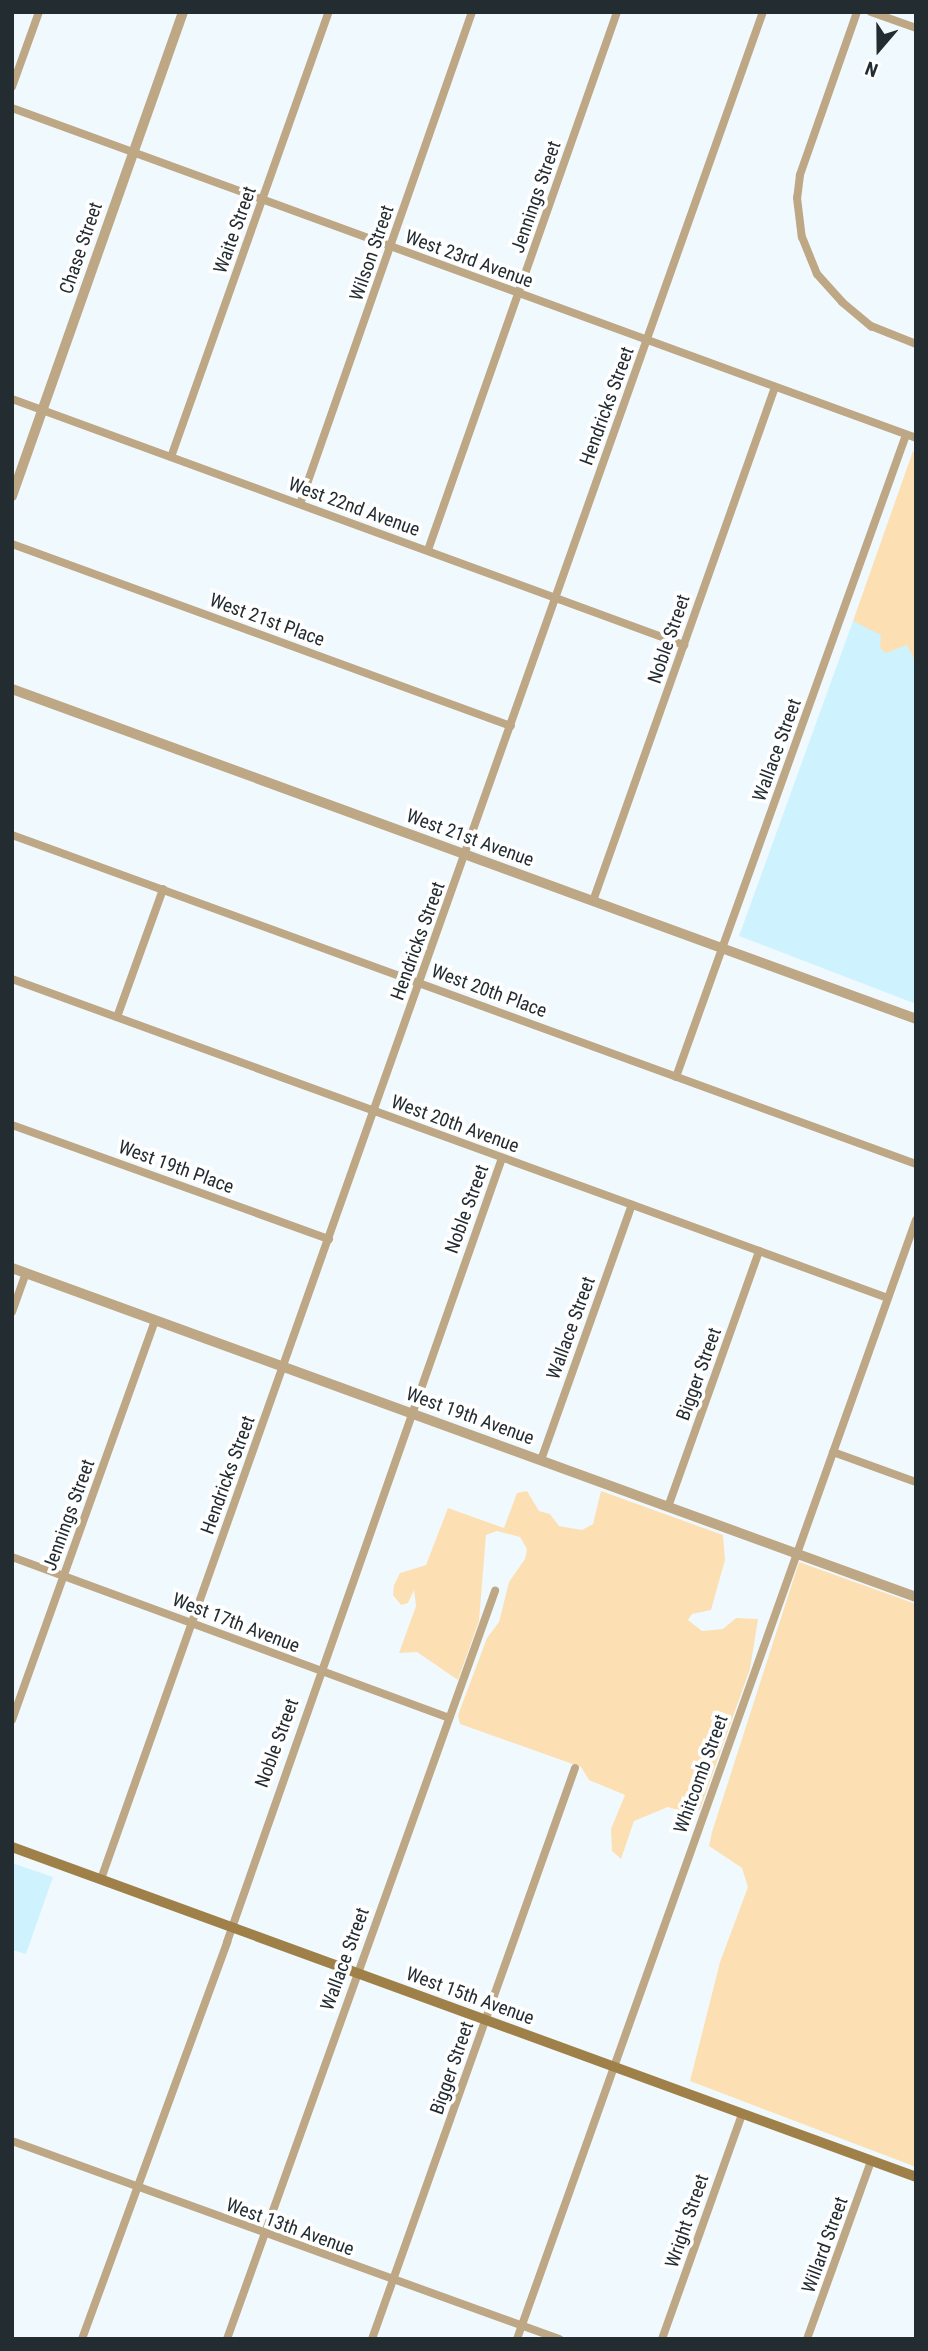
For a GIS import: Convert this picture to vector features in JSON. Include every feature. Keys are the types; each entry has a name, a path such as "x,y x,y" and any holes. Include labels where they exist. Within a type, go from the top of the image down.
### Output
{"main road":[{"name":"West 15th Avenue","path":"12,1847 916,2177"}],"street":[{"path":"12,87 39,12"},
{"name":"Chase Street","path":"12,496 183,12"},
{"name":"Waite Street","path":"171,457 328,12"},
{"name":"Wilson Street","path":"300,504 472,12"},
{"name":"Jennings Street","path":"428,550 617,12"},
{"name":"Hendricks Street","path":"101,1879 763,12"},
{"path":"857,12 798,186 802,237 817,274 861,319 916,344"},
{"path":"871,12 916,29"},
{"name":"West 23rd Avenue","path":"12,108 916,438"},
{"name":"Noble Street","path":"593,901 775,387"},
{"name":"West 22nd Avenue","path":"12,399 684,645"},
{"name":"Wallace Street","path":"676,1077 906,435"},
{"name":"West 21st Place","path":"12,544 511,726"},
{"name":"West 21st Avenue","path":"12,689 916,1019"},
{"name":"West 20th Place","path":"12,835 916,1164"},
{"path":"117,1017 163,889"},
{"name":"West 20th Avenue","path":"12,979 888,1298"},
{"name":"West 19th Place","path":"12,1125 329,1239"},
{"name":"Noble Street","path":"82,2339 231,1927 502,1158"},
{"name":"Wallace Street","path":"541,1460 632,1205"},
{"name":"Whitcomb Street","path":"517,2339 916,1220"},
{"name":"Bigger Street","path":"668,1507 759,1251"},
{"name":"West 19th Avenue","path":"12,1268 916,1597"},
{"path":"12,1312 26,1273"},
{"name":"Jennings Street","path":"12,1720 155,1320"},
{"path":"833,1452 916,1482"},
{"name":"West 17th Avenue","path":"12,1557 449,1718"},
{"name":"Wallace Street","path":"227,2339 495,1591"},
{"name":"Bigger Street","path":"372,2339 575,1768"},
{"name":"Wright Street","path":"662,2339 742,2114"},
{"name":"West 13th Avenue","path":"12,2141 264,2235 559,2339"},
{"name":"Willard Street","path":"807,2339 872,2161"}],"shaded area":[{"path":"913,451 916,452 916,663 907,645 886,653 880,648 881,635 853,621"},
{"path":"853,621 916,644 916,1004 739,936"},
{"path":"527,1491 539,1511 550,1514 559,1526 582,1530 593,1524 601,1491 723,1535 725,1560 711,1610 692,1614 688,1620 702,1631 723,1629 736,1618 758,1619 750,1669 700,1809 690,1814 668,1807 634,1821 621,1859 612,1851 611,1829 625,1795 589,1780 581,1767 460,1724 458,1715 487,1638 499,1622 509,1582 525,1559 527,1549 520,1537 497,1531 486,1535 479,1621 458,1680 417,1652 399,1653 416,1606 414,1590 408,1603 401,1605 393,1595 394,1585 400,1573 426,1565 448,1508 504,1528 517,1493"},
{"path":"799,1562 916,1604 916,2167 690,2081 720,1962 748,1887 742,1868 709,1846"},
{"path":"12,1863 53,1877 26,1954 12,1950"}]}
